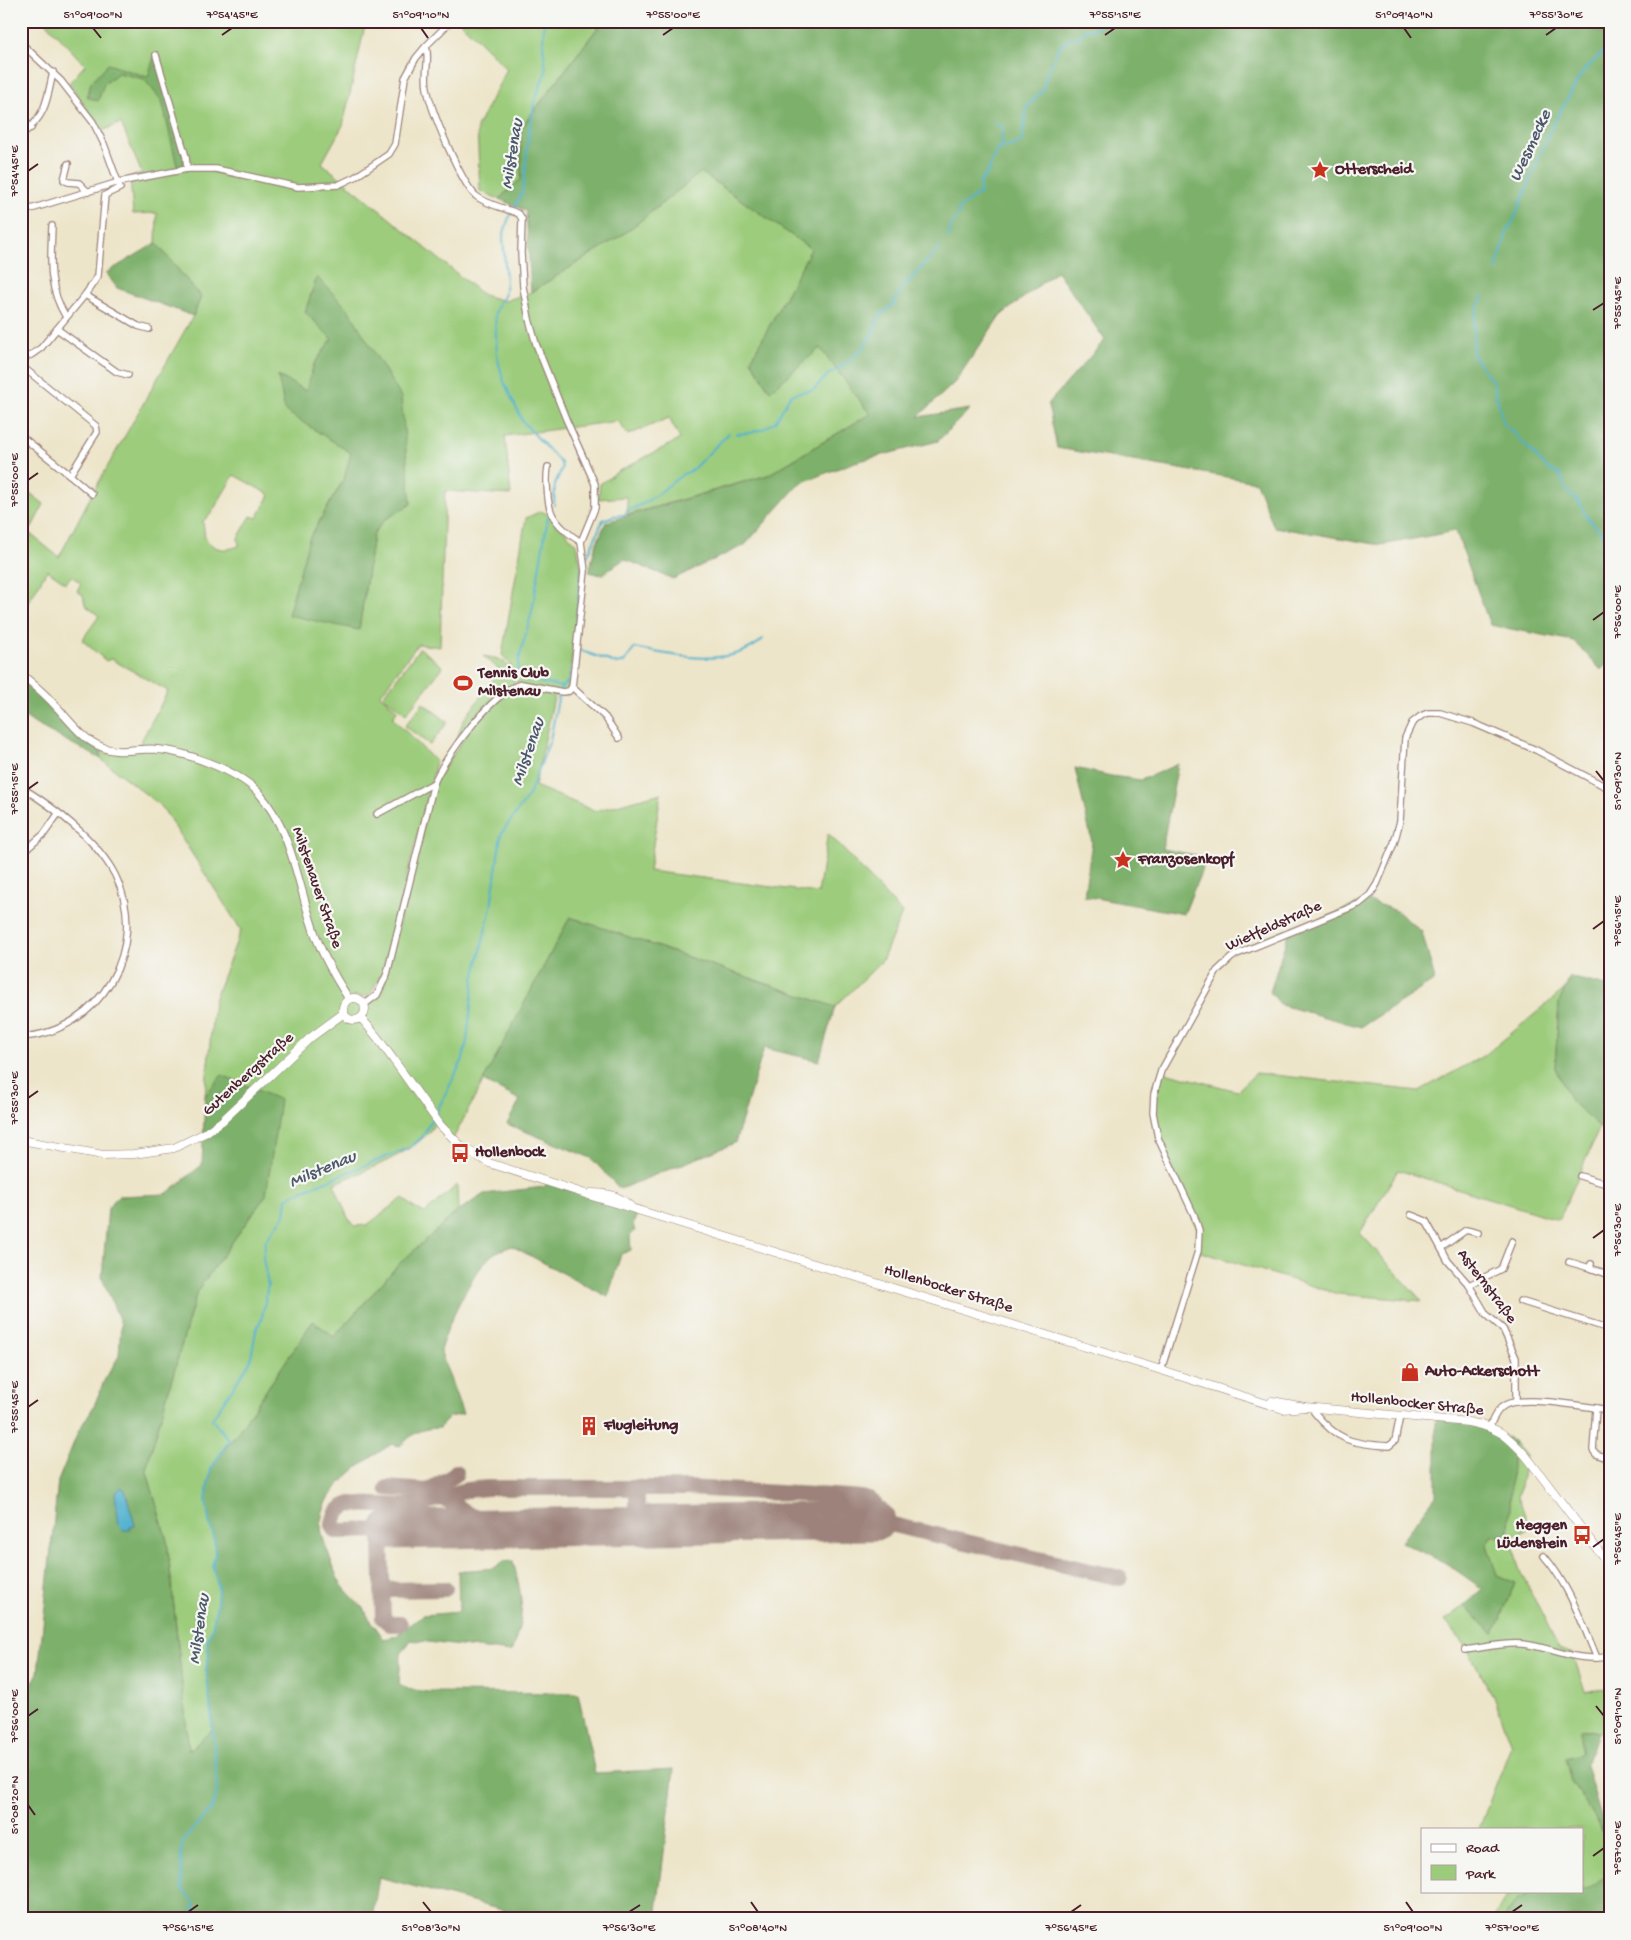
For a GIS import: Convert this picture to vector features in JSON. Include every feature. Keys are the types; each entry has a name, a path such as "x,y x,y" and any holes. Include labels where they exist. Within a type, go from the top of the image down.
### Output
{"main road":[{"path":"356,998 365,1004 366,1012 362,1019 351,1020 344,1013 344,1005 349,999 356,998"},
{"name":"Gutenbergstraße","path":"21,1140 102,1156 134,1154 174,1148 205,1133 222,1121 310,1038 344,1013"},
{"name":"Hollenbocker Straße","path":"362,1019 433,1116 461,1146 489,1163 1256,1399 1305,1407 1468,1422 1490,1426 1500,1431 1526,1456 1610,1566"}],"street":[{"path":"21,212 119,182 187,169 216,169 298,186 338,185 355,177 389,154 395,144 405,78 416,58 450,21"},
{"path":"21,43 52,72 93,122 120,188 105,195 98,276 85,295 41,348 31,355 21,358"},
{"path":"365,1004 378,996 387,974 434,783 446,760 475,721 506,692 522,684 563,692 569,691 572,687 584,575 581,542 595,508 595,484 551,385 529,320 523,287 522,219 518,214 476,196 456,162 436,118 427,90 425,75 428,53 426,46"},
{"path":"156,55 186,157 187,169"},
{"path":"21,135 31,128 44,110 52,72"},
{"path":"21,117 31,128"},
{"path":"68,164 64,180 80,183 88,192"},
{"path":"52,226 50,270 56,301 66,317"},
{"path":"85,295 138,326 148,329"},
{"path":"57,329 90,355 117,372 128,375"},
{"path":"21,364 96,426 97,432 70,475"},
{"path":"21,436 92,494"},
{"path":"548,467 546,476 552,513 562,526 581,542"},
{"name":"Milstenauer Straße","path":"21,674 52,702 86,738 103,748 168,751 223,768 251,785 271,809 285,834 319,945 330,969 349,999"},
{"path":"572,687 605,717 619,738"},
{"name":"Wietfeldstraße","path":"1161,1370 1198,1251 1198,1230 1194,1215 1158,1138 1153,1113 1154,1094 1161,1071 1217,971 1238,954 1359,904 1370,895 1381,876 1398,828 1405,738 1412,723 1428,713 1440,713 1482,727 1536,750 1610,789"},
{"path":"376,814 434,783"},
{"path":"21,788 82,833 102,856 116,875 126,903 127,927 124,952 116,975 102,996 81,1014 57,1029 21,1037"},
{"path":"21,854 44,834 58,814"},
{"path":"1580,1176 1610,1185"},
{"name":"Asternstraße","path":"1411,1215 1426,1221 1448,1262 1469,1285 1486,1314 1503,1329 1516,1358 1516,1402"},
{"name":"Asternstraße","path":"1441,1248 1466,1230 1478,1233"},
{"path":"1469,1285 1501,1269 1512,1241"},
{"path":"1569,1262 1590,1266 1610,1275"},
{"path":"1520,1301 1610,1330"},
{"path":"1490,1426 1501,1408 1516,1402 1543,1402 1610,1410"},
{"path":"1314,1408 1314,1412 1325,1426 1342,1438 1372,1445 1389,1446 1395,1441 1400,1416"},
{"path":"1596,1408 1593,1450 1596,1454 1610,1459"},
{"path":"1544,1556 1553,1566 1570,1594 1596,1658"},
{"path":"1465,1650 1510,1643 1522,1644 1582,1659 1610,1656"}],"green space":[{"path":"44,21 366,21 343,125 322,163 483,295 505,301 531,292 625,233 701,172 811,249 751,360 770,391 820,347 870,414 768,475 627,515 627,497 598,499 600,484 617,472 680,439 669,418 628,435 618,421 505,436 511,495 445,491 440,647 418,644 380,695 397,710 393,718 436,762 383,971 371,993 365,997 353,995 363,1002 377,995 383,986 434,783 475,721 518,685 509,663 502,655 526,518 541,511 551,516 577,545 581,567 568,695 555,693 535,786 595,811 661,793 649,871 818,893 828,833 902,913 882,961 835,1007 570,917 453,1139 436,1120 430,1131 407,1150 334,1184 348,1218 355,1226 367,1225 403,1198 414,1208 425,1213 457,1185 458,1211 399,1264 334,1337 313,1321 211,1469 209,1522 214,1537 215,1557 212,1565 218,1586 212,1629 207,1640 209,1656 206,1668 213,1730 189,1751 167,1541 146,1469 197,1291 266,1195 222,1075 205,1096 214,1000 241,930 162,807 101,759 100,753 102,751 111,754 116,750 137,749 168,691 111,659 106,661 82,640 99,616 85,605 83,595 77,591 81,583 71,576 66,583 47,570 21,616 21,486 44,504 29,533 59,557 92,494 193,316 201,297 156,243 157,213 133,214 130,177 142,174 121,123 102,131 69,83 85,65","holes":["317,277 411,504 384,520 373,535 359,630 309,539 344,479 352,453 341,445 278,376 306,391 314,364 332,339 305,312","234,475 270,495 257,518 251,516 238,538 239,546 221,549 213,546 205,539 203,521 211,514"]},
{"path":"459,21 603,21 521,127 521,179 499,199 480,191 477,127 507,69"},
{"path":"603,21 1610,21 1610,660 1601,670 1574,641 1490,625 1456,531 1381,545 1274,527 1256,482 1057,448 1048,404 1105,340 1057,271 999,317 955,382 918,417 970,409 938,441 855,462 800,483 745,545 673,579 624,559 602,575 589,572 595,547 606,522 768,475 870,414 820,348 770,391 751,360 811,249 701,172 625,233 531,292 526,211 499,199 521,179 521,128"},
{"path":"154,57 156,58 184,158 184,165 177,166 162,101 144,79 118,73 104,84 98,101 87,97 91,82 108,64 148,77"},
{"path":"156,243 201,297 193,316 117,288 106,273"},
{"path":"317,277 348,309 401,397 411,504 384,520 373,535 359,630 288,615 309,539 344,479 351,453 285,411 278,376 306,391 314,364 332,339 305,312"},
{"path":"420,648 443,667 406,714 383,696"},
{"path":"483,656 498,659 505,663 515,684 482,710 456,742 463,721 500,670"},
{"path":"21,678 83,739 102,751 100,753 101,759 35,724 21,714"},
{"path":"423,703 448,722 430,745 405,726"},
{"path":"1178,764 1162,849 1207,857 1184,914 1084,896 1092,842 1075,768 1141,780"},
{"path":"1366,900 1397,911 1422,932 1435,980 1361,1027 1281,1005 1270,992 1288,934"},
{"path":"570,917 835,1007 819,1061 764,1048 735,1143 620,1189 591,1158 507,1124 520,1100 483,1081"},
{"path":"1570,977 1610,987 1610,1128 1600,1127 1572,1102 1555,1068 1559,1003"},
{"path":"1565,989 1559,1003 1555,1068 1572,1102 1600,1127 1559,1220 1398,1170 1360,1233 1422,1301 1338,1294 1198,1251 1198,1230 1158,1138 1153,1113 1161,1071 1237,1091 1256,1073 1419,1091 1485,1055"},
{"path":"222,1075 280,1100 266,1195 197,1291 146,1469 167,1541 189,1751 213,1729 206,1668 209,1656 207,1640 212,1629 218,1586 212,1565 215,1557 214,1537 209,1522 206,1500 211,1469 313,1321 334,1337 399,1264 458,1211 484,1194 544,1187 548,1182 639,1210 633,1224 635,1231 630,1236 631,1250 621,1254 608,1297 512,1246 498,1251 491,1256 476,1274 460,1302 447,1330 441,1353 463,1414 450,1417 439,1428 418,1432 400,1446 392,1444 358,1467 346,1477 328,1499 321,1525 324,1540 337,1577 353,1598 365,1609 367,1615 384,1639 396,1636 423,1615 459,1612 458,1571 494,1568 504,1561 513,1561 521,1597 521,1617 511,1652 411,1640 401,1654 399,1684 408,1689 428,1692 578,1693 595,1773 674,1769 656,1919 535,1919 379,1877 372,1919 21,1919 21,1703 38,1673 58,1481 79,1430 94,1406 104,1381 119,1356 121,1324 102,1278 108,1208 118,1196 166,1194 202,1165 205,1096"},
{"path":"1436,1419 1468,1422 1513,1441 1509,1531 1506,1536 1491,1537 1487,1545 1497,1575 1515,1583 1494,1634 1464,1606 1483,1589 1447,1564 1401,1542 1436,1496"},
{"path":"1513,1441 1526,1456 1518,1496 1530,1529 1511,1537 1510,1540 1523,1576 1559,1649 1573,1654 1585,1691 1610,1689 1610,1734 1582,1729 1581,1753 1566,1758 1571,1782 1610,1845 1610,1870 1600,1880 1610,1919 1493,1919 1508,1894 1505,1892 1584,1892 1584,1828 1479,1828 1511,1745 1493,1697 1466,1646 1445,1621 1464,1606 1494,1634 1515,1583 1497,1575 1487,1545 1490,1537 1506,1536"},
{"path":"1581,1729 1597,1732 1586,1765 1603,1823 1610,1835 1610,1845 1571,1782 1565,1758 1581,1753"},
{"path":"1610,1870 1610,1919 1503,1919 1518,1899 1534,1892 1584,1892 1584,1889 1597,1882"}],"water":[{"path":"121,1487 125,1490 135,1526 130,1527 131,1530 123,1530 119,1525 115,1494"}],"waterway":[{"name":"Milstenau","path":"544,21 543,46 546,71 535,100 528,138 522,193 508,220 503,236 506,282 504,297 499,302 495,314 497,356 504,382 523,422 561,463 562,468 555,484 554,505"},
{"path":"948,237 953,222 959,214 958,209 980,193 980,181 987,174 995,153 999,149 1018,144 1022,140 1027,107 1043,90 1047,72 1059,47 1069,39 1080,37 1085,29 1093,30 1103,21"},
{"name":"Wesmecke","path":"1496,270 1507,232 1516,215 1551,128 1582,73 1610,45"},
{"path":"993,122 1003,128 1001,148"},
{"path":"736,434 750,433 763,429 775,422 790,396 813,390 828,375 847,363 863,348 872,334 880,315 892,306 902,289 939,248"},
{"name":"Wesmecke","path":"1483,296 1477,309 1474,323 1473,356 1493,382 1504,425 1548,469 1560,475 1567,491 1579,502 1586,516 1600,531 1610,550"},
{"path":"587,557 603,520 624,515 629,510 659,493 683,474 691,471 729,433"},
{"name":"Milstenau","path":"548,517 532,611 519,659 518,670 525,679 562,687 560,689"},
{"path":"574,641 582,568"},
{"path":"579,650 618,664 624,662 635,648 684,657 718,657 735,654 750,648 763,639"},
{"path":"562,687 569,680 571,668"},
{"name":"Milstenau","path":"436,1113 463,1059 467,1041 474,979 491,907 501,834 529,795 550,740 559,694"},
{"name":"Milstenau","path":"191,1919 194,1903 182,1889 181,1854 183,1841 212,1808 217,1792 206,1668 209,1656 207,1640 212,1629 218,1586 212,1565 215,1557 214,1537 209,1522 206,1500 211,1469 229,1440 212,1419 250,1362 268,1285 263,1258 266,1240 285,1215 287,1199 294,1194 411,1147 422,1137 432,1119"}],"taxiway":[{"path":"387,1488 427,1491 455,1475 456,1472"},
{"path":"637,1487 637,1526"},
{"path":"390,1530 336,1531 333,1525 338,1512 351,1504 404,1506 420,1504 467,1490 487,1488 687,1488 835,1496 843,1508 840,1518 836,1522"},
{"path":"437,1494 491,1529"},
{"path":"835,1496 859,1497 871,1501 877,1512 876,1521 1120,1578"},
{"path":"420,1504 414,1517 416,1524 422,1530"},
{"path":"390,1530 385,1534 381,1543 383,1618 390,1624 400,1624"},
{"path":"382,1590 445,1589"}],"runway":[{"path":"390,1530 876,1521"}],"place":[{"name":"Otterscheid","path":"1320,170"},
{"name":"Tennis Club Milstenau","path":"463,683"},
{"name":"Franzosenkopf","path":"1123,860"},
{"name":"Hollenbock","path":"460,1153"},
{"name":"Auto-Ackerschott","path":"1410,1372"},
{"name":"Flugleitung","path":"589,1426"},
{"name":"Heggen Lüdenstein","path":"1582,1535"}]}
